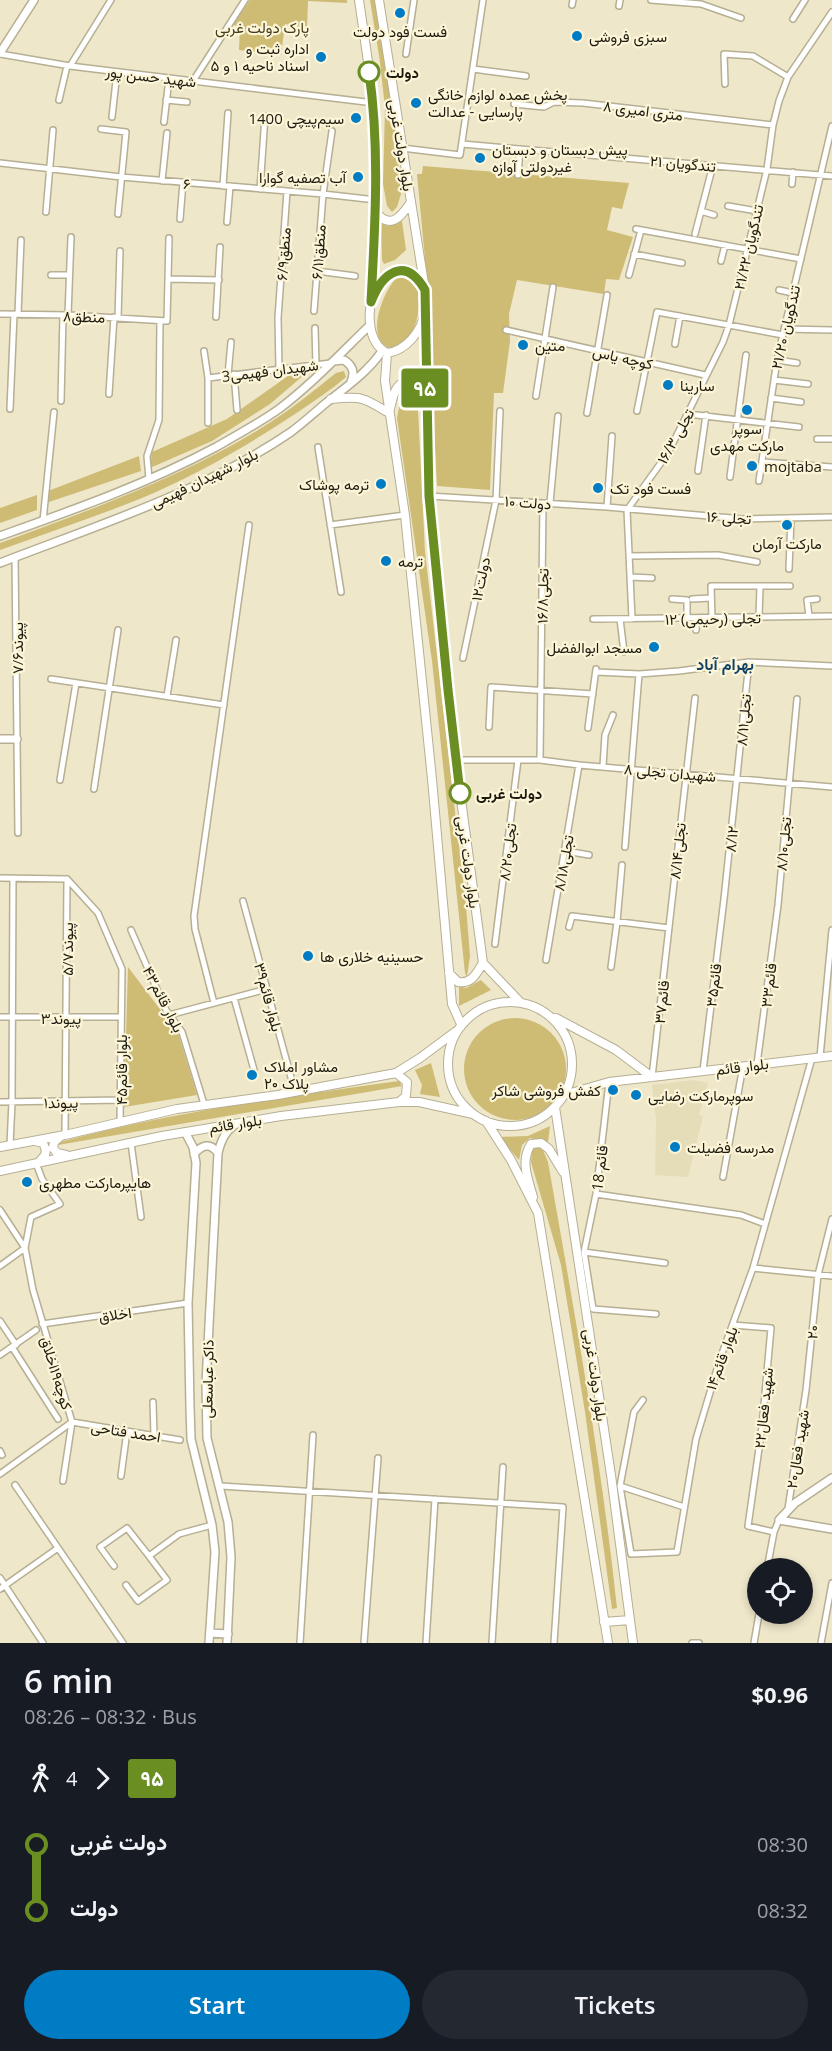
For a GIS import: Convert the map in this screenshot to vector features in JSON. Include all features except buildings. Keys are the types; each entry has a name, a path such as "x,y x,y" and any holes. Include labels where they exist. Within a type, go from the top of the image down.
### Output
{"main road":[{"name":"بلوار دولت غربی","path":"358,0 374,103 376,200 371,302"},
{"name":"بلوار دولت غربی","path":"379,0 425,290"},
{"path":"375,211 381,219 391,221 401,218 411,202"},
{"path":"399,271 410,272 418,278 425,290 426,312 420,328 399,350 385,352 375,342 370,325 371,302 376,288 390,274 399,271"},
{"name":"بلوار دولت غربی","path":"426,312 425,399 429,496 448,690 483,963"},
{"name":"بلوار دولت غربی","path":"385,352 385,381 405,515 452,1004 461,1024"},
{"path":"331,399 364,398 389,413 399,383 406,380 414,381 425,399"},
{"path":"449,973 458,982 467,982 474,977 483,963 520,1002"},
{"path":"547,1013 558,1024 571,1051 573,1066 564,1095 555,1107 530,1123 515,1126 500,1125 473,1114 458,1097 449,1076 448,1054 455,1032 461,1024 476,1011 490,1004 504,1001 534,1006 616,1050 652,1077"},
{"name":"بلوار قائم","path":"0,1148 204,1104 295,1092 396,1072 420,1058 455,1032"},
{"name":"بلوار قائم","path":"564,1095 609,1082 832,1056"},
{"path":"396,1072 407,1082 406,1096 399,1102"},
{"name":"بلوار قائم","path":"0,1171 240,1122 399,1102 419,1102 473,1114"},
{"name":"بلوار دولت غربی","path":"555,1107 633,1643"},
{"name":"بلوار دولت غربی","path":"486,1121 511,1160 537,1213 608,1643"},
{"path":"63,1136 54,1142 55,1151 60,1155 73,1155"},
{"path":"35,1141 43,1143 46,1150 45,1155 37,1163"},
{"path":"537,1213 526,1173 525,1153 531,1144 541,1143 549,1149 567,1179"},
{"path":"604,1622 630,1620"}],"street":[{"path":"0,54 34,0"},
{"path":"59,100 69,66 111,0"},
{"path":"193,81 245,0"},
{"path":"406,54 414,0"},
{"path":"402,148 460,155 483,0"},
{"path":"651,0 701,4 741,18"},
{"path":"792,19 805,0"},
{"name":"۲۱/۲۲ تندگویان","path":"729,325 757,211 779,101 788,77 832,12"},
{"name":"شهید حسن پور","path":"0,54 69,66 374,103"},
{"path":"725,84 724,54 753,56 788,77"},
{"path":"473,69 526,76"},
{"path":"112,117 117,72"},
{"path":"164,122 169,79"},
{"path":"166,100 187,102"},
{"name":"۸ متری امیری","path":"514,104 544,107 554,102 583,103 773,125"},
{"path":"223,186 228,113"},
{"path":"260,189 265,116"},
{"name":"۲۱/۲۰ تندگویان","path":"759,481 777,360 832,126"},
{"path":"101,129 126,132 118,214"},
{"path":"46,212 53,130"},
{"name":"منطق۶/۱۱","path":"314,311 323,194 332,131"},
{"path":"162,180 167,133"},
{"name":"۲۱ تندگویان","path":"462,144 832,176"},
{"path":"518,175 520,149"},
{"name":"۶","path":"0,163 122,177 376,200"},
{"path":"695,234 713,165"},
{"path":"792,184 793,172"},
{"path":"180,219 183,182"},
{"path":"227,222 230,186"},
{"name":"منطق۶/۹","path":"279,369 278,318 287,191"},
{"path":"728,206 757,211"},
{"path":"701,211 714,215"},
{"path":"629,274 638,229 801,259"},
{"path":"61,401 71,237"},
{"path":"169,238 168,279 219,280"},
{"path":"10,409 21,240"},
{"path":"721,261 725,245"},
{"path":"216,316 220,247"},
{"path":"109,394 120,251"},
{"path":"634,254 682,263"},
{"path":"317,271 355,276"},
{"path":"51,275 69,275"},
{"name":"منطق۸","path":"0,314 116,317 167,321 168,279"},
{"path":"536,396 553,287"},
{"path":"779,290 793,292"},
{"path":"587,413 607,295"},
{"path":"637,411 657,312 783,332 832,330"},
{"path":"675,344 680,316"},
{"path":"148,479 147,456 159,420 160,321"},
{"name":"بلوار شهیدان فهیمی","path":"0,536 43,521 190,461 267,417 301,391 370,325"},
{"name":"۱۶/۳ تجلی","path":"627,510 668,453 723,342 729,325"},
{"path":"315,328 316,365"},
{"name":"کوچه یاس","path":"506,330 705,375"},
{"path":"231,342 231,374 237,410"},
{"path":"204,351 208,378 208,423"},
{"name":"بلوار شهیدان فهیمی","path":"0,562 138,510 200,483 249,457 291,432 370,368 385,352"},
{"path":"730,477 746,355"},
{"path":"332,363 344,360 350,364 354,376 350,384"},
{"path":"777,360 797,363"},
{"name":"3شهیدان فهیمی","path":"208,378 332,363"},
{"path":"774,380 808,384"},
{"path":"771,398 801,402"},
{"name":"۱۲دولت","path":"464,658 496,500 500,411"},
{"path":"43,521 54,412"},
{"path":"688,414 799,427"},
{"path":"550,503 558,416"},
{"path":"698,471 706,416"},
{"path":"607,507 612,436"},
{"path":"817,439 832,439"},
{"path":"318,447 341,592"},
{"path":"762,462 832,467"},
{"name":"۱۰ دولت","path":"429,496 627,510"},
{"name":"تجلی۱۶/۸","path":"540,760 543,503"},
{"path":"627,510 632,619"},
{"name":"۱۶ تجلی","path":"627,510 743,519 832,517"},
{"path":"330,525 405,515"},
{"path":"789,569 791,518"},
{"path":"214,1003 195,929 194,916 249,525"},
{"path":"629,556 718,555 757,562"},
{"name":"پیوند۷/۶","path":"15,557 18,833"},
{"path":"630,577 652,578"},
{"path":"712,618 711,586 790,586"},
{"path":"759,617 760,587"},
{"path":"692,599 711,598"},
{"path":"672,599 687,600 687,618"},
{"path":"809,616 807,600 817,599"},
{"name":"۱۲ تجلی (رحیمی)","path":"593,619 832,616"},
{"path":"696,618 696,630"},
{"path":"620,619 624,652"},
{"path":"94,789 117,630"},
{"path":"167,696 176,640"},
{"path":"588,728 596,670 639,674 748,662 832,666"},
{"name":"تجلی۸/۱۱","path":"738,778 748,662"},
{"path":"625,848 639,674"},
{"path":"51,679 224,705"},
{"path":"60,780 76,683"},
{"path":"489,727 491,687 593,694"},
{"name":"تجلی۸‌/۱۴","path":"669,928 694,698"},
{"name":"تجلی۸/۱۰","path":"778,905 797,699"},
{"path":"603,766 605,735 613,715"},
{"path":"0,739 17,739"},
{"name":"شهیدان تجلی ۸","path":"457,760 540,760 832,787"},
{"name":"تجلی۸/۲۰","path":"495,944 518,760"},
{"name":"تجلی۸/۱۸","path":"546,960 579,765"},
{"name":"۸/۱۲","path":"724,899 738,778"},
{"path":"566,852 589,855"},
{"path":"610,967 618,922 622,865"},
{"path":"0,878 67,879"},
{"path":"10,1145 13,878"},
{"name":"بلوار قائم۴۵","path":"67,879 98,913 122,969 120,1123"},
{"name":"پیوند۵/۷","path":"63,1136 67,1018 67,879"},
{"name":"قائم۳۵","path":"703,1071 724,899"},
{"name":"بلوار قائم۳۹","path":"243,901 295,1092"},
{"name":"قائم۳۳","path":"757,1064 778,905"},
{"path":"569,927 572,916 669,928"},
{"name":"قائم۳۷","path":"652,1077 669,928"},
{"name":"بلوار قائم۴۳","path":"130,930 169,1014 182,1032 204,1104"},
{"name":"بلوار قائم۱۴","path":"620,1486 631,1554 677,1552 696,1439 708,1393 753,1268 816,1058 832,930"},
{"path":"169,1014 267,989"},
{"path":"234,998 254,1070"},
{"name":"پیوند۳","path":"0,1017 122,1017"},
{"path":"723,1177 743,1066"},
{"name":"18 قائم","path":"584,1252 596,1194 609,1082"},
{"name":"پیوند۱","path":"0,1102 122,1100"},
{"name":"ذاکر عباسعلی","path":"227,1643 231,1557 228,1522 207,1438 206,1383 218,1153 221,1141 229,1129 240,1122"},
{"name":"ذاکر عباسعلی","path":"185,1132 190,1139 196,1163 188,1303 191,1439 213,1525 215,1552 209,1643"},
{"path":"131,1143 141,1217"},
{"path":"195,1154 203,1146 214,1148 218,1153"},
{"path":"0,1266 25,1248 31,1217 60,1204 42,1179 37,1163"},
{"path":"596,1194 741,1215 765,1224"},
{"path":"0,1210 25,1248"},
{"name":"۲۰","path":"806,1390 818,1275 832,1219"},
{"name":"کوچه۱۹اخلاق","path":"25,1248 42,1324 72,1422"},
{"path":"656,1314 593,1309 584,1252 665,1263"},
{"path":"753,1268 832,1276"},
{"name":"اخلاق","path":"42,1324 188,1303"},
{"path":"0,1321 58,1419"},
{"name":"شهید فعال۲۲","path":"733,1325 771,1328 762,1427 748,1526 774,1532"},
{"path":"0,1355 36,1330"},
{"name":"شهید فعال۲۰","path":"788,1509 806,1390"},
{"path":"643,1400 633,1412 620,1486 684,1507"},
{"path":"153,1402 154,1435"},
{"path":"0,1474 72,1422"},
{"path":"63,1481 72,1422"},
{"name":"احمد فتاحی","path":"72,1422 180,1440"},
{"path":"121,1476 127,1431"},
{"path":"300,1643 313,1435"},
{"path":"364,1643 378,1458"},
{"path":"492,1643 503,1467"},
{"path":"769,1558 774,1532 779,1520 788,1509 832,1478"},
{"path":"15,1485 123,1643"},
{"path":"220,1486 563,1507 554,1643"},
{"path":"426,1643 435,1500"},
{"path":"779,1520 832,1529"},
{"path":"149,1556 179,1534 213,1525"},
{"path":"114,1566 100,1547 127,1528 167,1580 138,1601 126,1585"},
{"path":"3,1588 58,1548"},
{"path":"0,1578 3,1588 43,1643"},
{"path":"821,1643 832,1583"},
{"path":"754,1643 757,1624"},
{"path":"210,1633 228,1634"},
{"path":"692,1643 699,1643"}],"shaded area":[{"name":"مدرسه فضیلت","path":"693,1080 708,1083 699,1115 703,1116 688,1177 655,1175 656,1120 652,1085"}],"green space":[{"name":"پارک دولت غربی","path":"250,0 347,0 347,3 308,1 307,28 285,24 281,55 239,50 240,26 233,25"},
{"path":"370,0 378,0 393,100 401,194 397,207 392,212 387,206 383,184 385,108"},
{"path":"423,166 629,183 622,209 612,207 607,230 633,237 619,280 606,279 604,294 517,280 509,314 510,341 503,393 494,393 490,490 437,486 425,259 417,174 422,174"},
{"path":"402,221 406,250 395,260 384,264 381,223 387,226"},
{"path":"399,276 413,277 421,295 415,326 407,338 393,349 384,345 377,327 382,303 393,282"},
{"path":"311,369 270,404 212,441 150,468 152,452 227,419 295,371"},
{"path":"344,371 346,377 316,400 222,459 142,498 0,550 0,543 134,492 200,462 263,427 336,373"},
{"path":"409,385 414,391 418,410 425,552 466,906 470,956 467,977 432,661 397,418 403,388"},
{"path":"139,456 141,471 49,502 48,491"},
{"path":"37,495 37,510 0,523 0,508"},
{"path":"128,967 178,1033 197,1095 124,1107"},
{"path":"481,980 491,990 459,1006 459,986 466,988"},
{"path":"515,1018 535,1022 551,1033 562,1049 566,1069 562,1089 551,1105 535,1116 515,1120 495,1116 479,1105 468,1089 464,1069 468,1049 479,1033 495,1022"},
{"path":"431,1063 440,1097 420,1094 422,1085 415,1070"},
{"path":"399,1081 402,1086 58,1145 60,1142 102,1131 186,1114 271,1099"},
{"path":"550,1126 548,1142 530,1138 522,1145 519,1160 499,1137 528,1136"},
{"path":"538,1147 543,1150 548,1162 586,1384 611,1552 617,1608 612,1609 585,1412 561,1265 531,1162 532,1149"}],"bus line":[{"name":"۹۵","path":"369,72 374,103 376,200 371,302 381,282 390,274 399,271 410,272 418,278 425,290 425,399 429,496 460,793"}],"place":[{"name":"فست فود دولت","path":"400,13"},
{"name":"سبزی فروشی","path":"577,36"},
{"name":"اداره ثبت و اسناد ناحیه ۱ و ۵","path":"321,57"},
{"name":"دولت","path":"369,72"},
{"name":"پخش عمده لوازم خانگی پارسایی - عدالت","path":"416,103"},
{"name":"سیم‌پیچی 1400","path":"356,118"},
{"name":"پیش دبستان و دبستان غیردولتی آوازه","path":"480,158"},
{"name":"آب تصفیه گوارا","path":"358,177"},
{"name":"متین","path":"523,345"},
{"name":"سارینا","path":"668,385"},
{"name":"سوپر مارکت مهدی","path":"747,410"},
{"name":"mojtaba","path":"752,466"},
{"name":"ترمه پوشاک","path":"381,484"},
{"name":"فست فود تک","path":"598,488"},
{"name":"مارکت آرمان","path":"787,525"},
{"name":"ترمه","path":"386,561"},
{"name":"مسجد ابوالفضل","path":"654,647"},
{"name":"دولت غربی","path":"460,793"},
{"name":"حسینیه خلاری ها","path":"308,956"},
{"name":"مشاور املاک پلاک ۲۰","path":"252,1075"},
{"name":"کفش فروشی شاکر","path":"613,1090"},
{"name":"سوپرمارکت رضایی","path":"636,1095"},
{"name":"مدرسه فضیلت","path":"675,1147"},
{"name":"هایپرمارکت مطهری","path":"27,1182"}],"district":[{"name":"بهرام آباد","path":"725,664"}]}
